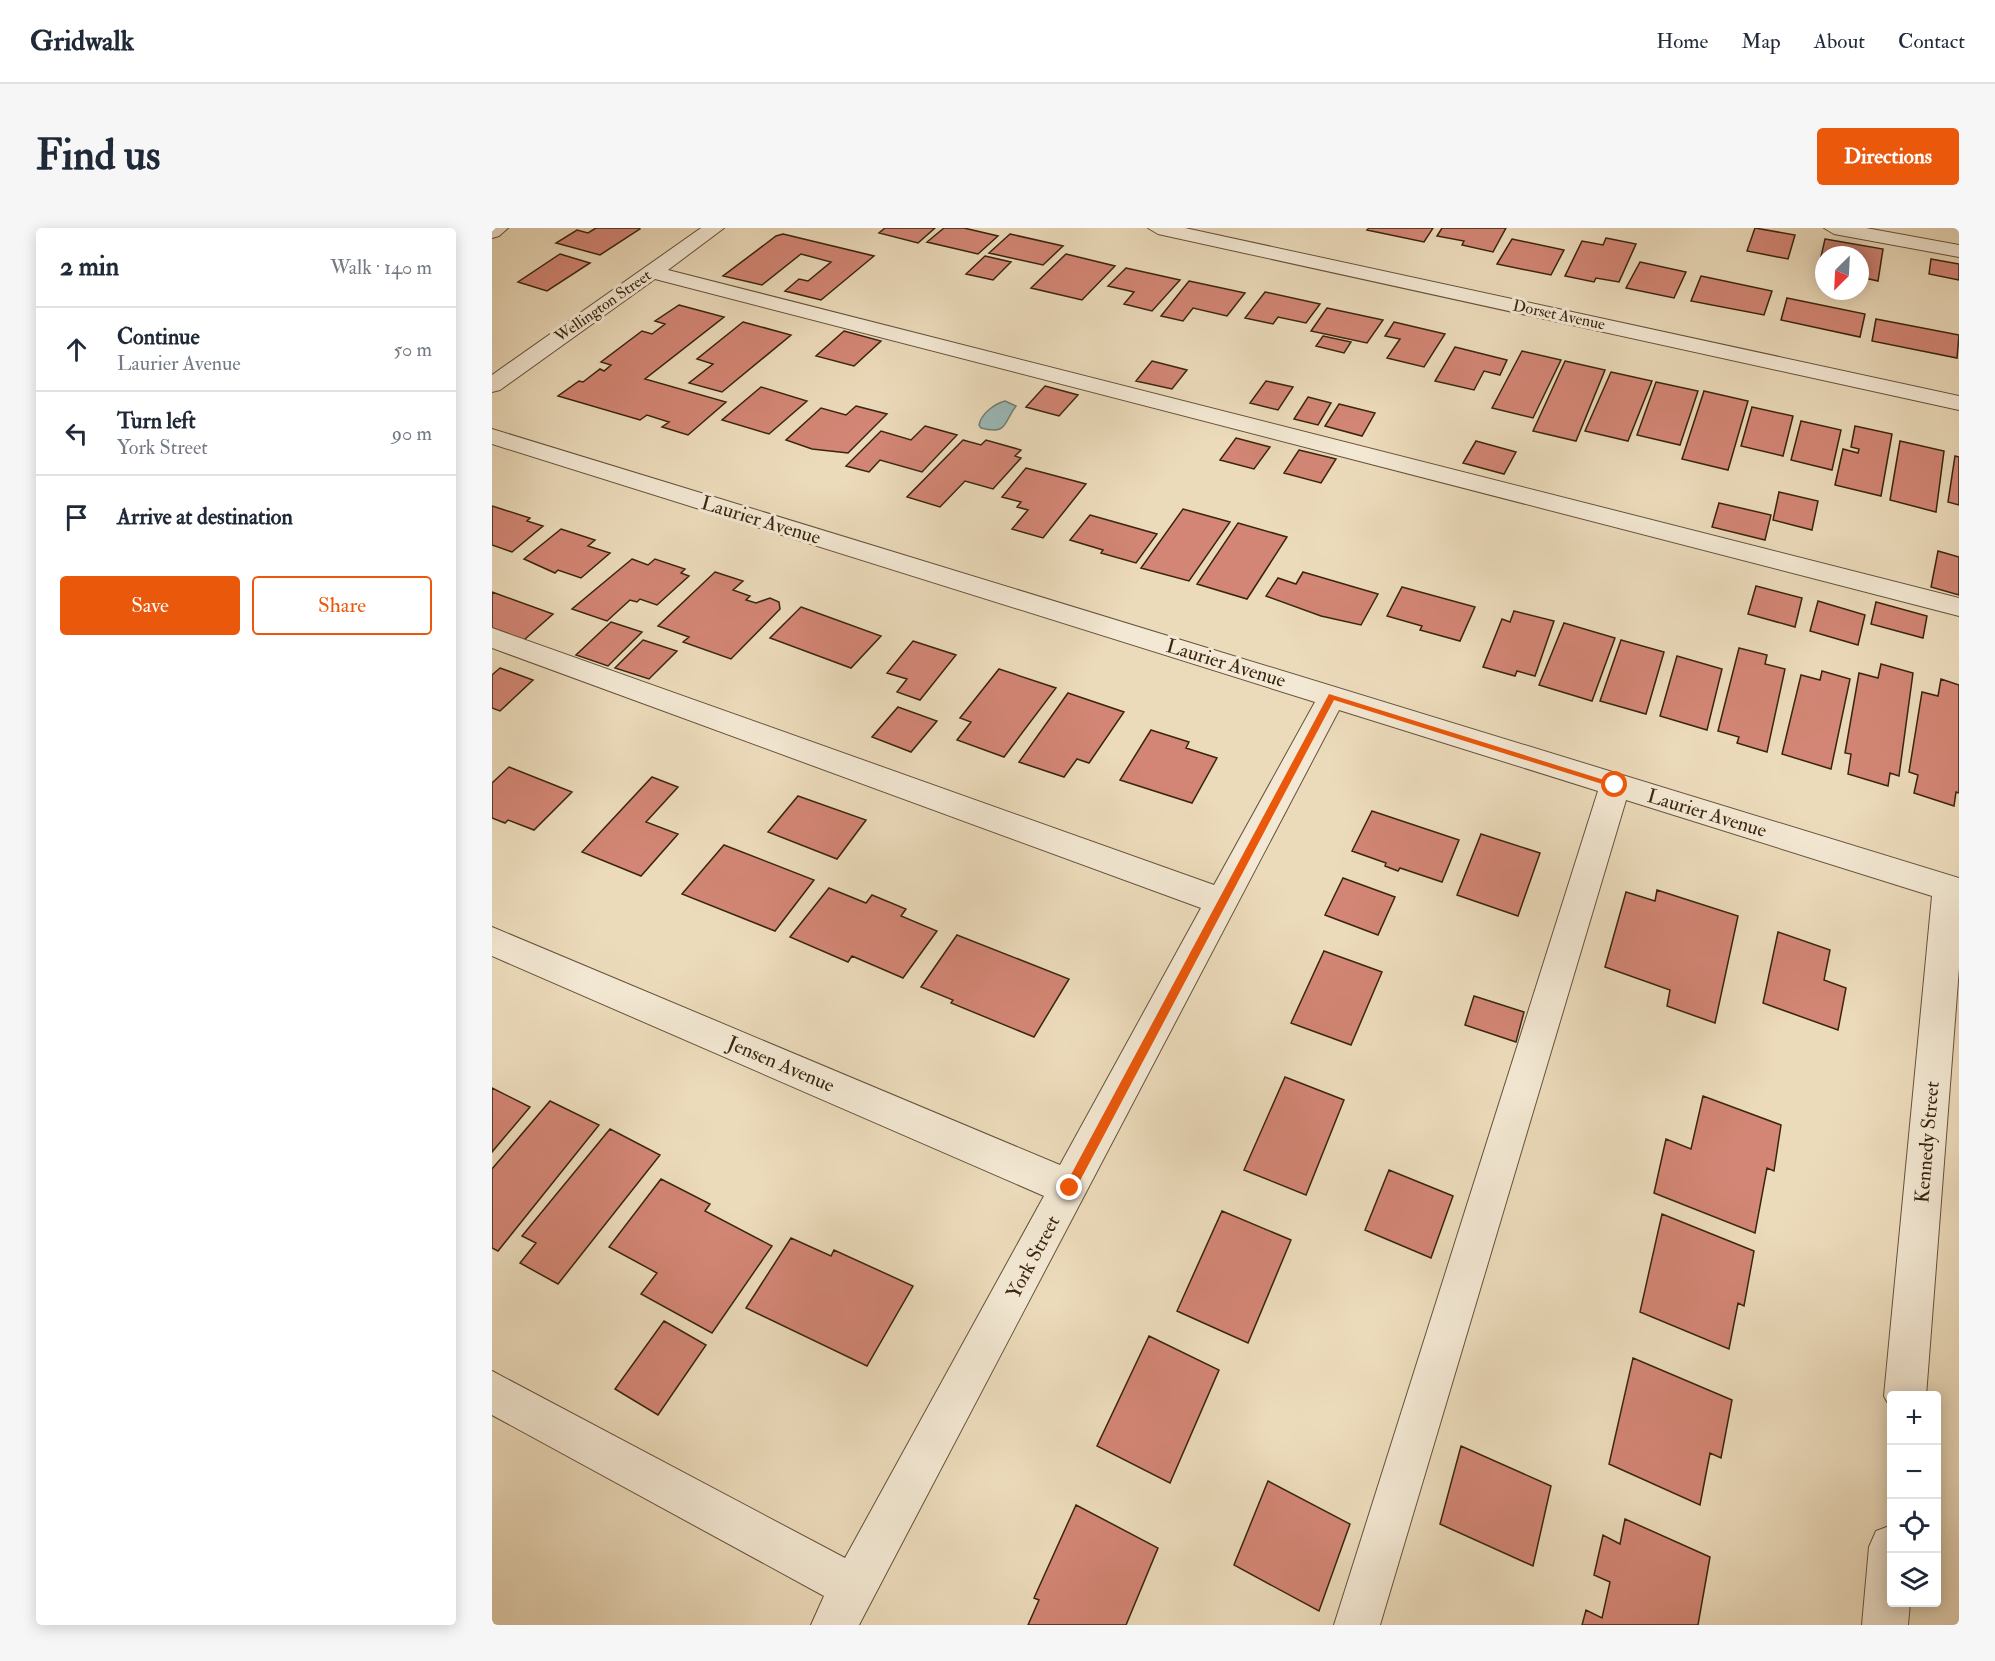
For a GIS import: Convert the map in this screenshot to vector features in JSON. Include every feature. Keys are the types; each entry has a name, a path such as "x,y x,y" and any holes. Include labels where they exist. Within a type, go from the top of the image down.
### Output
{"street":[{"path":"492,231 498,228"},
{"name":"Wellington Street","path":"492,385 714,228"},
{"name":"Dorset Avenue","path":"1158,228 1959,403"},
{"path":"1834,228 1959,251"},
{"path":"651,272 1959,607"},
{"name":"Laurier Avenue","path":"492,436 1954,890"},
{"path":"492,639 1222,902"},
{"name":"York Street","path":"844,1606 1332,696"},
{"path":"1357,1625 1615,785"},
{"name":"Kennedy Street","path":"1905,1391 1954,890"},
{"name":"Jensen Avenue","path":"492,941 1070,1188"},
{"path":"492,1392 844,1606"},
{"path":"1885,1625 1891,1553"}],"water":[{"path":"1005,401 1016,406 1004,426 996,430 981,428 980,421 985,413"}],"building":[{"path":"596,228 640,229 600,255 556,243 577,230 588,233"},
{"path":"885,228 935,228 918,243 879,233"},
{"path":"944,228 964,228 998,236 978,254 927,242"},
{"path":"1369,228 1433,228 1424,242 1367,230"},
{"path":"1442,228 1506,228 1493,252 1462,245 1464,241 1437,236"},
{"path":"1755,228 1795,235 1788,259 1747,251"},
{"path":"783,234 874,256 821,300 785,291 799,279 808,281 831,262 801,254 762,285 723,276 776,236"},
{"path":"1010,234 1063,246 1043,265 989,253"},
{"path":"1606,238 1636,244 1619,282 1596,278 1594,282 1565,276 1582,241 1603,245"},
{"path":"1512,239 1564,250 1551,275 1497,264"},
{"path":"1825,239 1866,246 1823,246"},
{"path":"1869,247 1883,249 1878,281 1869,279"},
{"path":"560,254 590,263 547,291 518,282"},
{"path":"1066,254 1115,266 1082,300 1031,288"},
{"path":"985,256 1011,262 993,280 966,274"},
{"path":"1931,259 1959,264 1959,280 1929,274"},
{"path":"1640,262 1686,272 1674,298 1626,288"},
{"path":"1126,268 1180,280 1152,311 1124,304 1134,292 1108,286"},
{"path":"1701,276 1772,291 1764,315 1691,301"},
{"path":"1189,281 1245,293 1227,316 1193,308 1183,321 1161,316"},
{"path":"1265,292 1320,304 1306,323 1278,317 1273,324 1245,318"},
{"path":"1787,298 1865,314 1860,337 1781,320"},
{"path":"679,305 724,317 645,379 726,402 688,435 662,427 669,422 647,415 640,420 558,396 600,369 604,371 611,365 601,362 642,331 652,334 665,324 655,321"},
{"path":"1327,308 1383,320 1367,343 1311,331"},
{"path":"1876,319 1959,335 1957,358 1872,341"},
{"path":"743,322 791,335 722,392 689,383 713,364 697,359"},
{"path":"1394,322 1445,334 1424,367 1387,358 1400,339 1385,336"},
{"path":"844,331 881,341 854,366 816,356"},
{"path":"1323,336 1351,342 1344,353 1316,346"},
{"path":"1455,347 1507,360 1500,375 1484,371 1474,390 1435,381"},
{"path":"1522,351 1561,360 1533,418 1492,408"},
{"path":"1152,361 1187,370 1172,389 1136,381"},
{"path":"1565,361 1605,370 1576,441 1533,431"},
{"path":"1611,372 1652,381 1628,441 1585,431"},
{"path":"1266,381 1293,387 1278,410 1250,403"},
{"path":"1656,382 1698,391 1680,445 1637,435"},
{"path":"1045,386 1078,395 1059,416 1026,407"},
{"path":"761,387 807,401 769,434 722,420"},
{"path":"1704,391 1748,401 1728,470 1682,459"},
{"path":"1308,397 1331,403 1318,425 1294,419"},
{"path":"1339,404 1375,413 1362,436 1325,426"},
{"path":"856,406 887,414 848,453 812,449 786,440 821,408 846,415"},
{"path":"1752,407 1793,416 1783,456 1741,446"},
{"path":"1801,421 1841,430 1832,470 1791,460"},
{"path":"925,426 957,435 922,472 880,460 869,472 846,466 881,431 911,440"},
{"path":"1855,426 1892,434 1881,496 1835,485 1843,449 1858,453 1859,449 1851,447"},
{"path":"1236,438 1270,447 1254,469 1220,460"},
{"path":"963,440 981,445 986,440 1021,450 1015,456 1021,458 993,489 965,481 940,507 907,497"},
{"path":"1476,441 1516,452 1504,474 1463,463"},
{"path":"1900,441 1944,451 1936,512 1890,500"},
{"path":"1299,450 1336,459 1321,483 1284,473"},
{"path":"1955,456 1959,457 1959,505 1948,502"},
{"path":"1026,468 1086,484 1043,538 1012,529 1028,510 1017,507 1021,502 1002,497"},
{"path":"1779,492 1818,501 1812,530 1773,520"},
{"path":"1719,503 1771,515 1765,540 1712,527"},
{"path":"492,506 530,518 527,521 543,526 512,552 492,545"},
{"path":"1183,509 1230,522 1189,581 1141,568"},
{"path":"1090,515 1157,534 1136,563 1101,553 1103,550 1070,540"},
{"path":"1238,523 1287,537 1247,599 1197,584"},
{"path":"561,529 595,540 588,546 610,553 581,578 558,570 555,573 524,559"},
{"path":"1938,551 1959,557 1959,595 1931,587"},
{"path":"632,559 648,565 655,559 685,569 681,573 689,576 657,605 640,599 637,602 630,600 607,621 572,609"},
{"path":"715,572 743,581 733,590 750,596 746,600 756,603 770,598 779,602 780,609 731,659 683,642 689,637 658,626"},
{"path":"1303,572 1378,594 1361,625 1321,616 1266,596 1278,578 1296,584"},
{"path":"1756,586 1802,598 1795,627 1748,614"},
{"path":"1402,587 1475,607 1460,641 1420,630 1422,626 1387,616"},
{"path":"492,592 553,614 524,640 492,628"},
{"path":"1818,601 1865,615 1858,645 1810,631"},
{"path":"1876,602 1927,616 1923,638 1871,624"},
{"path":"801,607 881,636 851,668 770,638"},
{"path":"1514,611 1554,621 1535,676 1517,671 1515,676 1483,667 1502,619 1510,622"},
{"path":"611,622 642,632 608,666 576,655"},
{"path":"1564,623 1615,638 1592,701 1539,685"},
{"path":"643,640 677,651 649,679 615,668"},
{"path":"1621,640 1664,652 1646,714 1600,701"},
{"path":"913,641 956,655 920,700 897,692 907,679 887,673"},
{"path":"1739,648 1767,655 1765,664 1785,669 1767,752 1737,743 1739,737 1718,731"},
{"path":"1677,656 1722,669 1707,730 1660,716"},
{"path":"1881,664 1913,673 1899,776 1890,773 1888,786 1848,774 1851,754 1845,753 1859,673 1878,678"},
{"path":"500,668 533,680 500,711 492,708 492,675"},
{"path":"999,669 1056,688 1004,757 957,740 971,722 960,718"},
{"path":"1822,671 1850,679 1831,769 1782,754 1801,675 1820,680"},
{"path":"1941,679 1959,685 1959,793 1956,792 1954,806 1914,793 1918,775 1909,772 1922,692 1938,696"},
{"path":"1068,693 1124,712 1089,763 1077,759 1064,777 1019,762"},
{"path":"898,707 937,721 911,752 872,737"},
{"path":"1151,730 1189,742 1186,748 1217,758 1192,803 1120,780"},
{"path":"509,767 572,792 534,830 508,820 505,823 492,818 492,783"},
{"path":"652,777 678,787 646,822 678,834 641,876 582,852"},
{"path":"798,796 866,820 837,859 768,832"},
{"path":"1372,811 1459,840 1442,882 1400,868 1398,871 1385,866 1386,863 1352,851"},
{"path":"1481,834 1540,853 1518,916 1457,895"},
{"path":"724,845 814,880 775,931 682,894"},
{"path":"1343,878 1395,897 1378,935 1325,915"},
{"path":"829,888 866,903 872,895 906,909 901,916 937,931 903,978 852,956 848,962 790,937"},
{"path":"1657,890 1738,916 1715,1023 1667,1006 1670,990 1605,967 1626,892 1655,901"},
{"path":"1778,932 1830,950 1824,980 1846,988 1838,1030 1763,1003"},
{"path":"957,935 1069,979 1034,1037 951,1003 953,1000 921,987"},
{"path":"1324,951 1382,972 1351,1045 1291,1023"},
{"path":"1474,996 1524,1012 1516,1042 1465,1025"},
{"path":"1285,1077 1344,1100 1306,1195 1244,1170"},
{"path":"492,1088 530,1107 492,1152"},
{"path":"1703,1096 1781,1125 1774,1171 1767,1168 1755,1233 1654,1193 1666,1139 1691,1149"},
{"path":"550,1101 599,1125 498,1251 492,1248 492,1169"},
{"path":"610,1129 660,1155 558,1284 520,1263 536,1243 522,1236"},
{"path":"1389,1170 1453,1196 1431,1258 1365,1230"},
{"path":"661,1179 710,1204 705,1211 772,1246 712,1333 641,1294 657,1273 609,1247"},
{"path":"1222,1211 1291,1240 1248,1343 1177,1311"},
{"path":"1662,1214 1754,1251 1744,1306 1738,1303 1729,1349 1640,1312"},
{"path":"791,1238 831,1256 834,1250 913,1286 867,1366 746,1308"},
{"path":"664,1321 706,1345 658,1415 615,1389"},
{"path":"1149,1336 1219,1370 1170,1483 1097,1446"},
{"path":"1633,1358 1732,1400 1721,1458 1710,1453 1700,1505 1609,1464"},
{"path":"1461,1446 1551,1486 1533,1566 1440,1524"},
{"path":"1268,1481 1350,1524 1319,1611 1234,1565"},
{"path":"1076,1505 1158,1548 1126,1625 1028,1625 1039,1600 1034,1598"},
{"path":"1625,1519 1710,1557 1698,1625 1582,1625 1586,1610 1602,1618 1610,1582 1594,1575 1603,1535 1620,1544"}],"route":[{"path":"1070,1188 1332,696 1615,785"}]}
